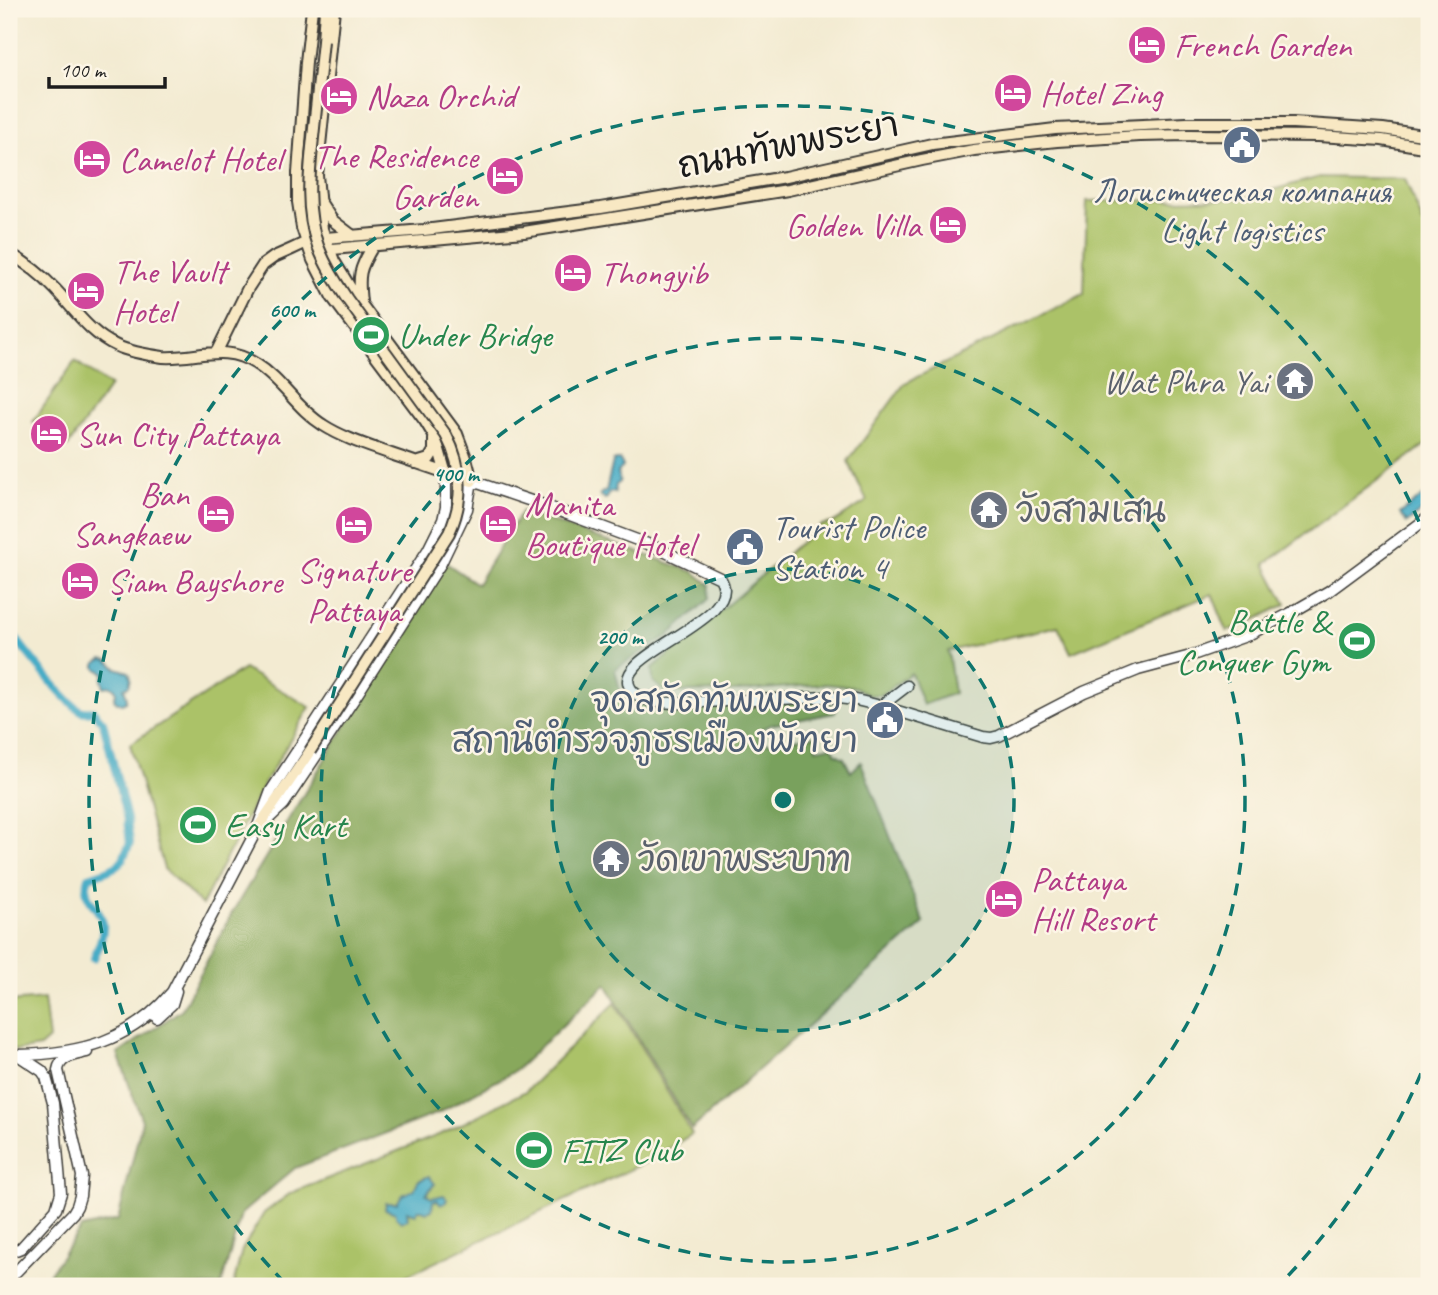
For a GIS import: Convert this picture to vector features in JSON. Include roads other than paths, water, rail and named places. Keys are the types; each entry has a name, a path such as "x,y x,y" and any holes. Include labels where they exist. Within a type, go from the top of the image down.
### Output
{"main road":[{"path":"312,9 298,173 300,215 308,247 328,291 342,312 425,421 434,436 446,474"},
{"path":"257,829 449,533 455,521 460,491 457,461 446,435 334,278 314,234 310,205 310,168 325,9"},
{"path":"9,253 29,265 54,287 97,335 118,346 164,357 216,352 233,354 257,364 323,425 373,447 472,481 457,433 360,302 334,261 322,229 317,175 334,9"},
{"name":"ถนนทัพพระยา","path":"327,243 373,246 402,237 780,178 932,144 1055,129 1187,123 1293,123 1383,129 1429,136"},
{"name":"ถนนทัพพระยา","path":"216,352 263,265 274,257 353,236 402,237 524,232 783,191 974,150 1057,141 1188,135 1318,136 1382,140 1429,148"},
{"path":"298,173 309,178 317,175"},
{"path":"780,178 783,191"},
{"path":"319,201 332,220 353,236"},
{"path":"360,302 359,273 373,246"},
{"path":"342,312 347,302 360,302"},
{"path":"425,421 433,424 437,422 441,411"},
{"path":"416,463 429,459 434,451 434,436"}],"street":[{"path":"10,1280 12,1266 9,1255 21,1248 56,1209 61,1193 52,1103 46,1077 42,1071 18,1055 47,1054 95,1044 117,1036 152,1014 172,992 257,829 271,791 428,550 443,520 446,507 446,474"},
{"path":"257,829 284,804 444,558 467,509 472,481 653,546 720,578 724,587 722,601 687,630 650,654 630,673 627,680 629,685 641,697 654,702 819,696 856,700 991,738 1084,692 1138,670 1187,657 1246,636 1329,591 1429,517"},
{"path":"428,550 437,550 444,558"},
{"path":"881,706 907,686"},
{"path":"10,1280 73,1213 80,1196 82,1176 62,1090 59,1064 67,1058 130,1038 172,1004 178,980"}],"water":[{"path":"620,460 623,466 618,472 620,482 616,485 615,493 610,492 605,499 600,495 606,491 613,461"},
{"path":"1429,491 1429,505 1407,523 1400,514"},
{"path":"102,659 129,672 129,686 124,688 126,702 122,704 115,701 115,689 111,686 104,687 104,673 96,668 96,663"},
{"path":"429,1176 435,1184 426,1194 431,1198 444,1195 447,1199 445,1203 433,1201 432,1210 427,1212 418,1210 416,1214 407,1211 408,1219 401,1222 396,1213 385,1209 386,1203 397,1203 402,1195 414,1190 418,1181"}],"waterway":[{"path":"9,629 44,674 76,707 82,711 93,711 103,722 127,819 130,843 117,866 89,877 88,897 103,924 102,937 94,958"}],"place":[{"name":"French Garden","path":"1147,45"},
{"name":"Hotel Zing","path":"1013,93"},
{"name":"Naza Orchid","path":"339,96"},
{"name":"Логистическая компания Light logistics","path":"1242,145"},
{"name":"Camelot Hotel","path":"92,159"},
{"name":"The Residence Garden","path":"505,176"},
{"name":"Golden Villa","path":"948,225"},
{"name":"Thongyib","path":"573,273"},
{"name":"The Vault Hotel","path":"86,291"},
{"name":"Under Bridge","path":"371,335"},
{"name":"Wat Phra Yai","path":"1295,381"},
{"name":"Sun City Pattaya","path":"49,434"},
{"name":"วังสามเสน","path":"989,510"},
{"name":"Ban Sangkaew","path":"216,514"},
{"name":"Manita Boutique Hotel","path":"498,524"},
{"name":"Signature Pattaya","path":"354,525"},
{"name":"Tourist Police Station 4","path":"745,547"},
{"name":"Siam Bayshore","path":"80,581"},
{"name":"Battle & Conquer Gym","path":"1357,641"},
{"name":"จุดสกัดทัพพระยา สถานีตำรวจภูธรเมืองพัทยา","path":"885,720"},
{"name":"Easy Kart","path":"198,825"},
{"name":"วัดเขาพระบาท","path":"611,859"},
{"name":"Pattaya Hill Resort","path":"1004,899"},
{"name":"FITZ Club","path":"534,1150"}]}
